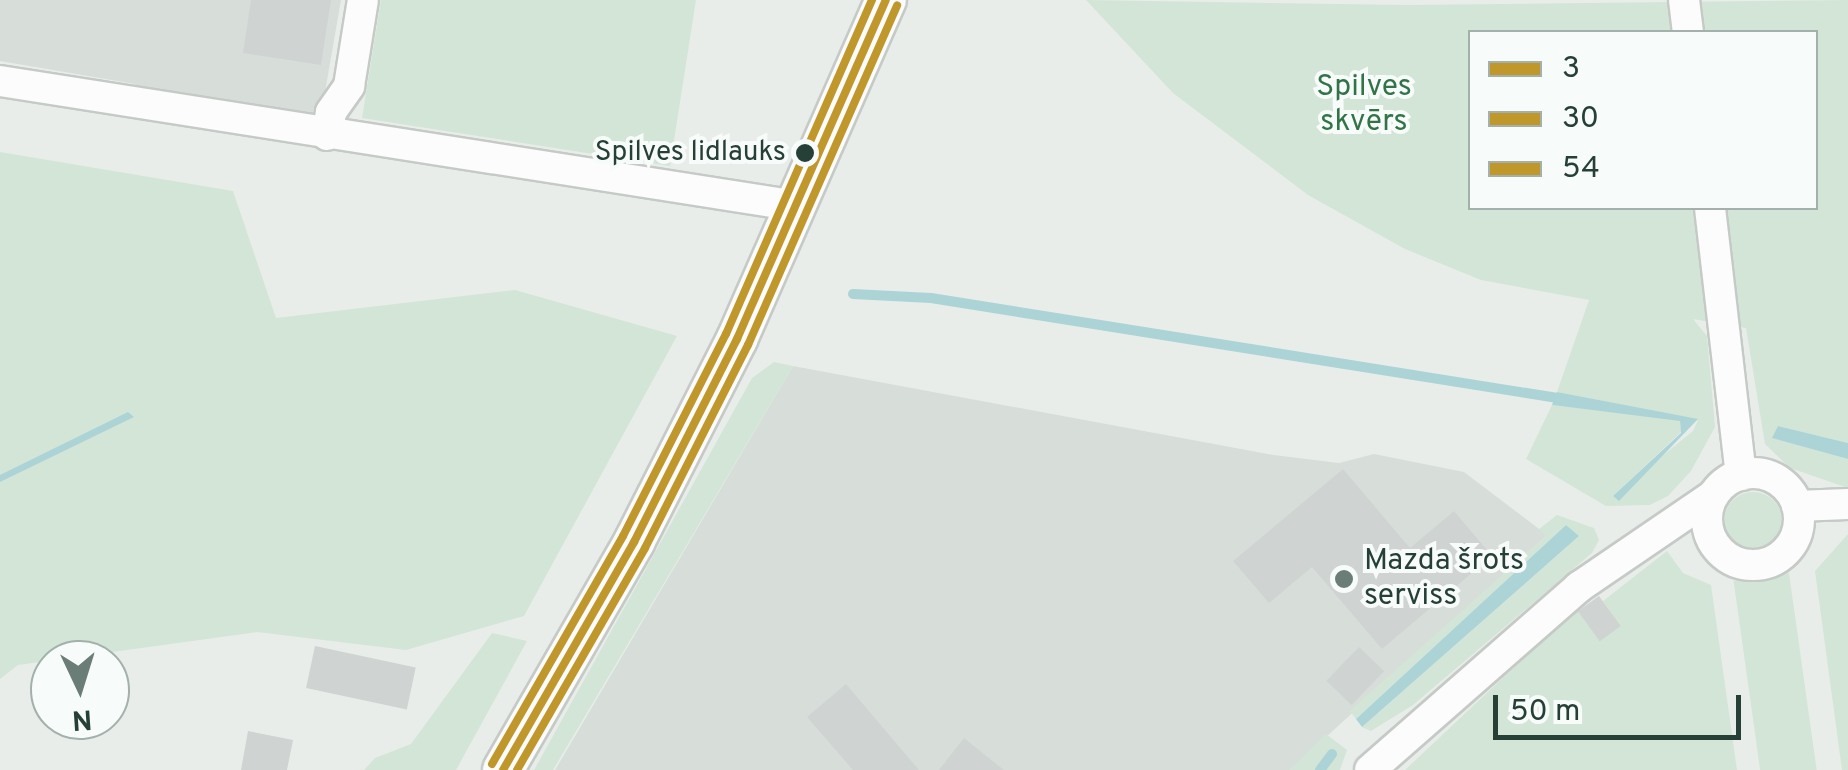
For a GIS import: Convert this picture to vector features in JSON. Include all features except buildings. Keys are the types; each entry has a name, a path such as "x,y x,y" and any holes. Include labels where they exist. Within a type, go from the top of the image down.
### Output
{"main road":[{"path":"503,770 634,542 798,206 886,0"}],"street":[{"path":"327,135 331,112 350,86 363,0"},
{"path":"1684,0 1688,30"},
{"path":"0,81 798,206"},
{"path":"1710,210 1741,475"},
{"path":"1370,770 1579,587 1741,475 1774,479 1797,506 1798,528 1788,548 1771,562 1749,565 1728,558 1710,537 1714,495"},
{"path":"1797,506 1848,504"}],"shaded area":[{"path":"0,0 341,0 320,121 136,96 135,84 0,61"},
{"path":"793,366 1274,455 1339,463 1374,454 1464,472 1547,535 1290,770 555,770"}],"green space":[{"path":"381,0 696,0 670,166 362,118"},
{"name":"Spilves skvērs","path":"1086,0 1406,5 1848,0 1848,443 1778,426 1773,438 1848,459 1848,488 1790,468 1765,444 1746,328 1693,319 1707,336 1715,427 1691,471 1668,496 1650,505 1606,506 1526,459 1552,405 1680,420 1681,432 1613,496 1693,431 1698,420 1557,392 1589,300 1481,280 1405,249 1308,195 1173,93"},
{"path":"0,152 233,191 276,318 515,290 677,336 524,616 406,650 257,632 130,650 130,640 30,640 30,663 18,665 0,679"},
{"path":"774,362 793,366 553,770 534,770 752,378"},
{"path":"1753,492 1773,501 1782,521 1773,541 1753,550 1733,541 1724,521 1733,501"},
{"path":"1557,515 1594,528 1599,540 1592,553 1413,705 1371,731 1362,727 1578,537 1566,525 1356,719 1350,711 1546,536 1539,529"},
{"path":"1848,534 1848,770 1842,770 1815,571"},
{"path":"1667,551 1683,573 1711,585 1737,770 1405,770 1577,608 1600,640 1620,626 1603,601"},
{"path":"1789,573 1817,770 1760,770 1734,581"},
{"path":"492,633 527,641 456,770 364,770 375,758 411,744"},
{"path":"1326,734 1347,750 1340,770 1290,770"}],"water":[{"path":"1557,392 1698,419 1619,501 1613,496 1681,433 1680,421 1552,405"},
{"path":"128,412 134,417 0,482 0,475"},
{"path":"1778,426 1848,443 1848,459 1772,438"},
{"path":"1566,525 1579,536 1362,727 1356,719"}],"waterway":[{"path":"853,294 931,298 1564,399"},
{"path":"1320,770 1332,754"}],"transit line":[{"name":"54","path":"492,764 623,536 726,334 872,0"},
{"name":"3","path":"503,770 634,542 737,339 886,0"},
{"name":"30","path":"517,770 645,548 748,345 897,5"}],"place":[{"name":"Spilves lidlauks","path":"805,153"},
{"name":"Mazda šrots serviss","path":"1344,579"}]}
